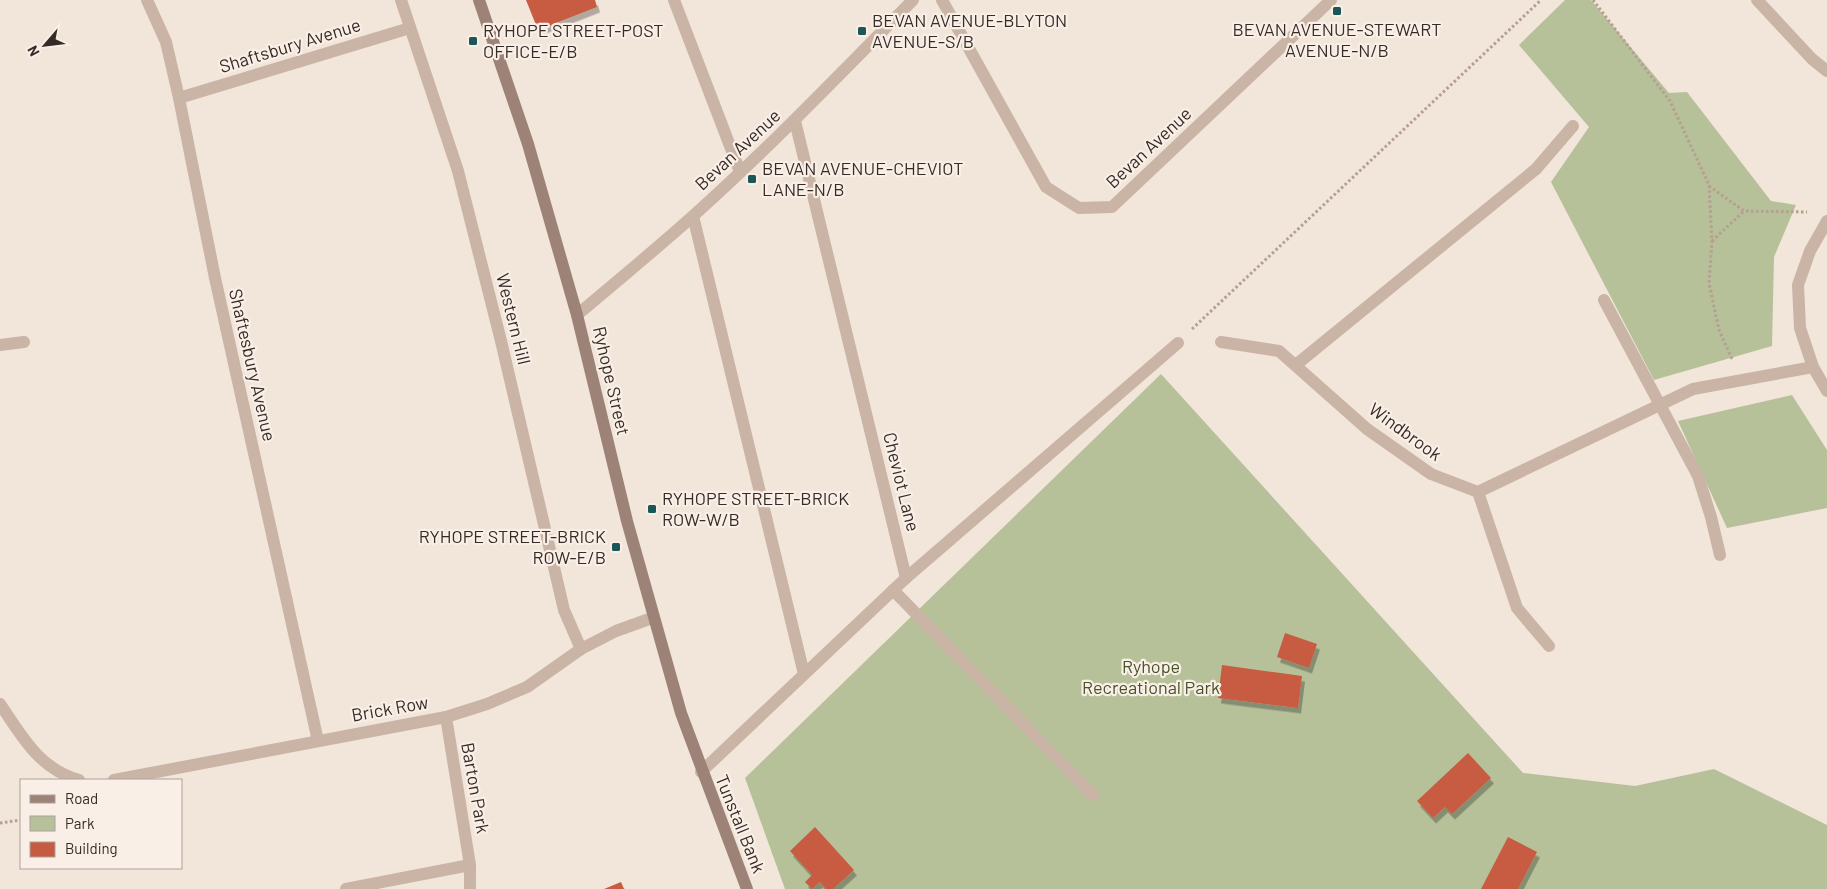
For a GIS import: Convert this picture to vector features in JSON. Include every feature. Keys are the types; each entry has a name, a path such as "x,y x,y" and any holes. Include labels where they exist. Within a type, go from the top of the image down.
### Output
{"main road":[{"name":"Ryhope Street","path":"478,0 528,144 577,315 652,618 701,772"},
{"name":"Tunstall Bank","path":"701,772 747,889"}],"street":[{"name":"Shaftesbury Avenue","path":"147,0 166,42 179,98 215,278 318,740"},
{"name":"Western Hill","path":"401,0 458,171 501,341 564,610 581,649"},
{"path":"674,0 740,172"},
{"name":"Bevan Avenue","path":"577,315 693,216 740,172 795,120 913,0"},
{"name":"Bevan Avenue","path":"942,0 1046,187 1079,208 1112,207 1331,0"},
{"path":"1757,0 1827,71"},
{"name":"Shaftsbury Avenue","path":"179,98 410,28"},
{"name":"Cheviot Lane","path":"795,120 906,578"},
{"path":"1297,364 1536,169 1573,126"},
{"path":"693,216 804,674"},
{"path":"1827,221 1810,252 1798,285 1800,328 1813,367 1827,392"},
{"path":"1604,300 1698,476 1720,554"},
{"path":"0,345 24,342"},
{"name":"Windbrook","path":"1221,342 1280,351 1297,364 1367,428 1431,474 1478,492"},
{"path":"701,772 906,578 1178,343"},
{"path":"1549,646 1517,608 1478,492 1693,389 1813,367"},
{"path":"893,590 1093,795"},
{"name":"Brick Row","path":"119,779 446,717 487,704 527,687 581,649 616,631 652,618"},
{"path":"0,704 32,750 61,775 75,779"},
{"name":"Barton Park","path":"446,717 470,865 470,889"},
{"path":"346,889 470,865"}],"path":[{"path":"1178,343 1541,0"},
{"path":"1593,0 1670,101 1708,185 1712,241 1709,283 1719,330 1741,380"},
{"path":"1708,185 1744,211 1808,212"},
{"path":"1712,241 1744,211"},
{"path":"0,823 20,820"}],"green space":[{"path":"1565,0 1591,0 1669,93 1687,92 1771,201 1796,205 1774,257 1772,346 1654,380 1551,182 1589,127 1519,45"},
{"name":"Ryhope Recreational Park","path":"1161,374 1523,773 1635,786 1714,769 1827,825 1827,889 785,889 745,778"},
{"path":"1792,395 1827,450 1827,508 1727,528 1678,421"}],"building":[{"path":"526,0 595,0 597,7 538,30"},
{"path":"1285,633 1317,644 1309,668 1277,657"},
{"path":"1222,665 1302,676 1298,708 1218,698"},
{"path":"1468,753 1491,778 1452,814 1445,807 1433,818 1417,801"},
{"path":"815,827 854,870 833,889 826,889 820,882 812,889 805,882 812,875 790,851"},
{"path":"1508,837 1537,852 1518,889 1481,889"},
{"path":"621,882 624,889 604,889"}],"place":[{"name":"BEVAN AVENUE-STEWART AVENUE-N/B","path":"1337,11"},
{"name":"BEVAN AVENUE-BLYTON AVENUE-S/B","path":"862,31"},
{"name":"RYHOPE STREET-POST OFFICE-E/B","path":"473,41"},
{"name":"BEVAN AVENUE-CHEVIOT LANE-N/B","path":"752,179"},
{"name":"RYHOPE STREET-BRICK ROW-W/B","path":"652,509"},
{"name":"RYHOPE STREET-BRICK ROW-E/B","path":"616,547"}]}
